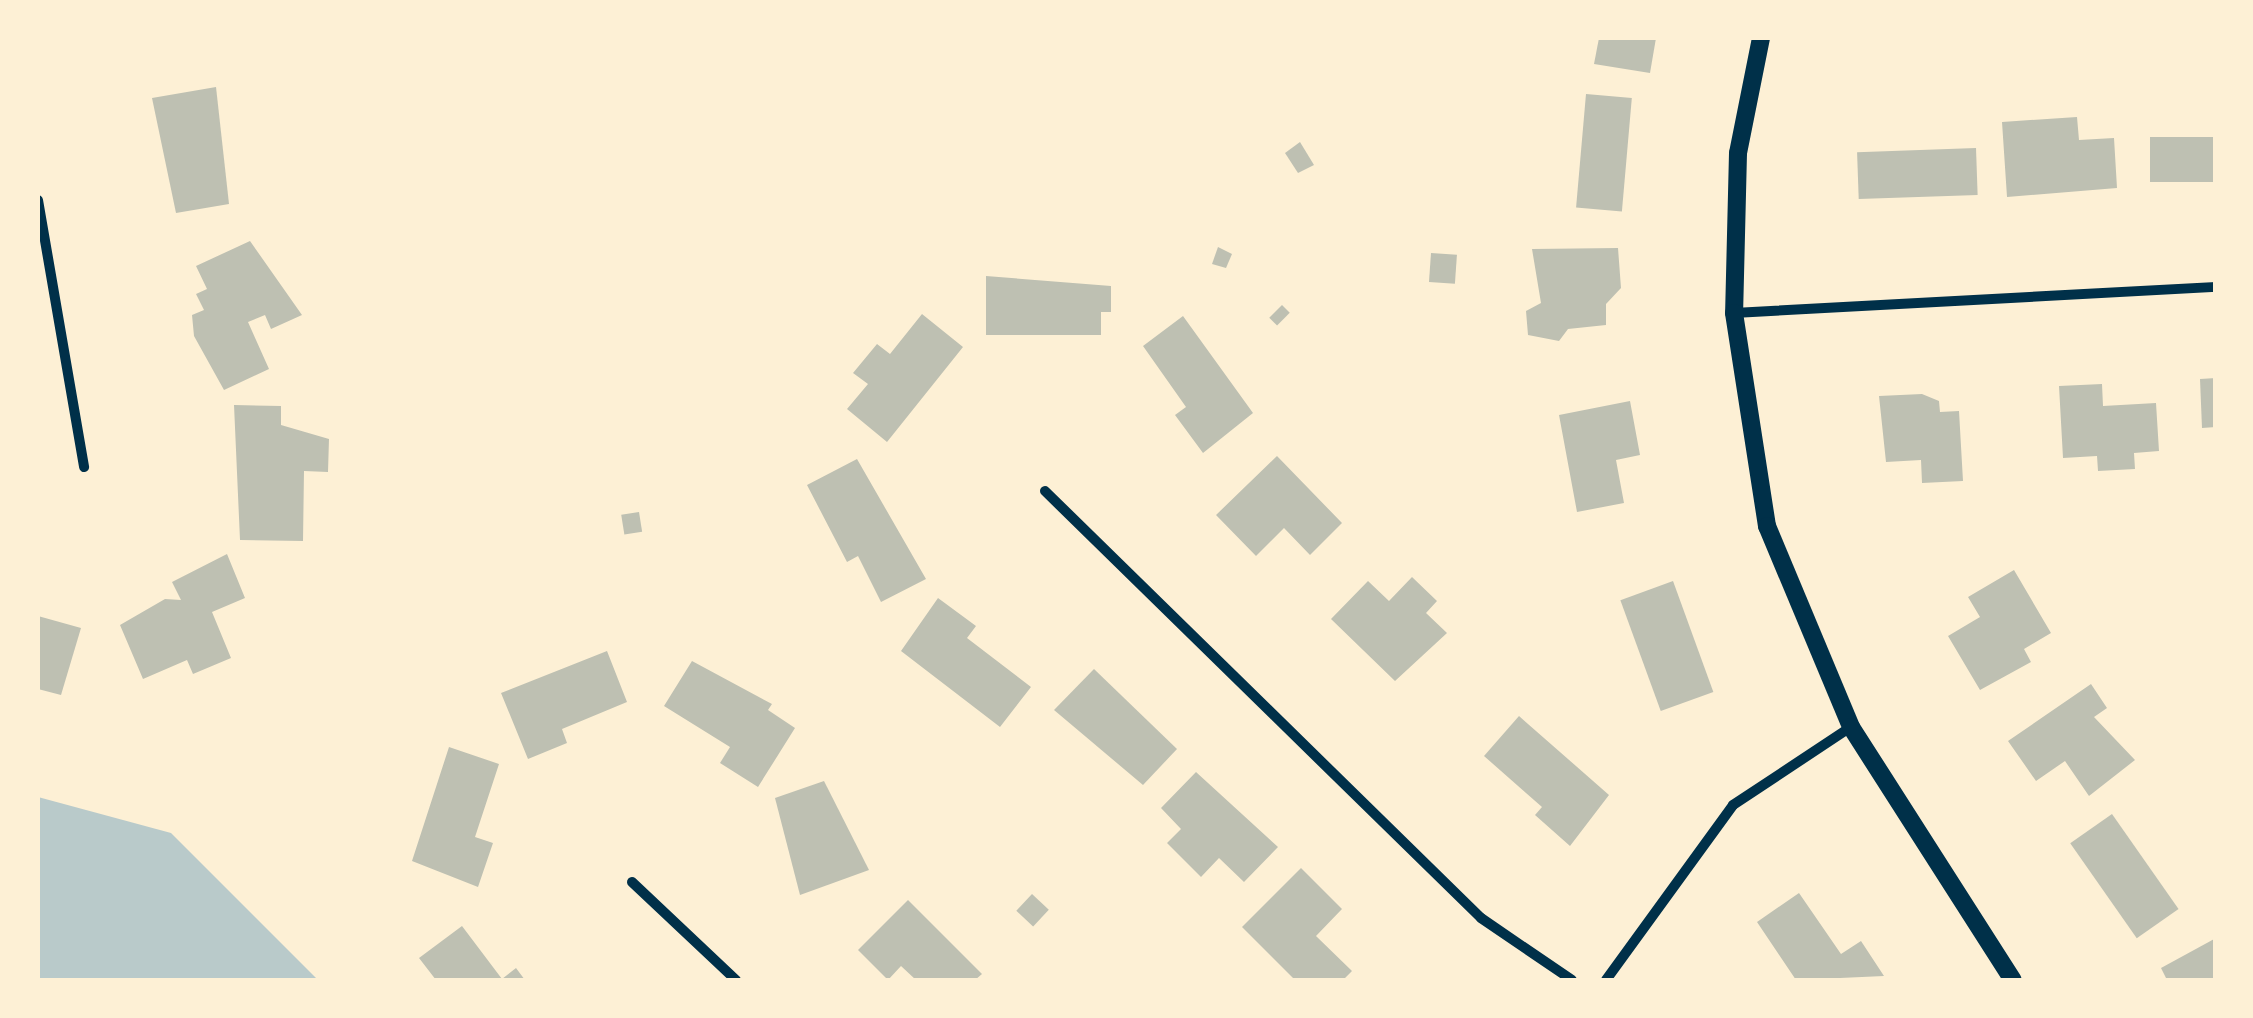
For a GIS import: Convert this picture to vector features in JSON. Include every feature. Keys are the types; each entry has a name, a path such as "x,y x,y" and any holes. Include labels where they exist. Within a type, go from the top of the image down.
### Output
{"street":[{"path":"1761,38 1738,154 1734,314 1767,526 1851,727 2013,980"},
{"path":"38,200 84,467"},
{"path":"1734,314 2216,286"},
{"path":"1045,492 1481,918 1572,980"},
{"path":"1606,980 1733,805 1851,727"},
{"path":"632,882 736,980"}],"shaded area":[{"path":"38,797 171,833 318,980 38,980"}],"building":[{"path":"1599,38 1656,38 1650,73 1594,64"},
{"path":"216,87 229,204 176,213 152,98"},
{"path":"1586,94 1632,98 1622,212 1576,208"},
{"path":"2077,117 2079,140 2114,138 2117,188 2007,197 2002,122"},
{"path":"2150,137 2216,137 2216,182 2150,182"},
{"path":"1300,142 1314,165 1298,173 1285,153"},
{"path":"1976,148 1978,195 1859,199 1857,152"},
{"path":"250,241 302,315 271,329 265,315 248,322 269,369 224,390 194,336 192,315 204,310 196,294 207,289 196,266"},
{"path":"1218,247 1232,254 1226,268 1212,264"},
{"path":"1618,248 1621,288 1606,304 1606,325 1568,329 1559,341 1528,335 1526,311 1541,303 1532,249"},
{"path":"1431,253 1457,255 1455,284 1429,282"},
{"path":"986,276 1111,286 1111,312 1101,312 1101,335 986,335"},
{"path":"1282,305 1290,313 1277,326 1269,318"},
{"path":"922,314 963,347 887,442 847,409 868,384 853,373 877,344 890,354"},
{"path":"1183,316 1253,413 1203,453 1175,415 1186,407 1143,346"},
{"path":"2216,378 2216,427 2202,428 2200,379"},
{"path":"2102,384 2103,406 2156,403 2159,451 2134,453 2135,469 2098,471 2097,456 2063,458 2059,386"},
{"path":"1922,394 1939,401 1940,412 1959,411 1963,481 1922,483 1921,460 1886,462 1879,396"},
{"path":"1630,401 1640,455 1616,460 1624,503 1577,512 1559,415"},
{"path":"234,405 281,406 281,425 329,439 328,472 304,471 303,541 240,540"},
{"path":"1277,456 1342,523 1310,555 1284,528 1256,556 1216,515"},
{"path":"857,459 926,579 881,602 858,556 847,562 807,485"},
{"path":"639,512 642,532 624,535 621,515"},
{"path":"227,554 245,598 212,612 231,658 193,674 187,660 143,679 120,625 165,599 181,600 172,582"},
{"path":"2014,570 2051,633 2024,649 2031,662 1980,690 1948,636 1980,617 1968,597"},
{"path":"1412,577 1437,601 1426,613 1447,633 1395,681 1331,619 1368,581 1389,601"},
{"path":"1673,581 1713,692 1661,711 1620,600"},
{"path":"938,598 976,626 967,638 1031,687 1000,727 901,651"},
{"path":"38,616 81,628 61,695 38,689"},
{"path":"607,651 627,702 562,729 567,743 528,759 501,693"},
{"path":"692,661 772,704 768,710 795,728 758,787 720,763 730,747 664,706"},
{"path":"1094,669 1177,749 1143,785 1054,710"},
{"path":"2091,684 2107,708 2094,717 2135,760 2089,796 2065,761 2036,781 2008,741"},
{"path":"1519,716 1609,795 1570,846 1535,815 1542,807 1484,756"},
{"path":"449,747 499,764 475,837 493,843 478,887 412,861"},
{"path":"1196,772 1278,847 1244,882 1219,858 1201,877 1167,843 1181,829 1161,808"},
{"path":"824,781 869,870 800,895 775,798"},
{"path":"2112,814 2179,909 2137,938 2070,843"},
{"path":"1301,868 1342,909 1316,936 1352,971 1343,980 1295,980 1242,927"},
{"path":"1799,893 1841,954 1861,941 1884,976 1796,980 1757,922"},
{"path":"1032,894 1049,910 1033,927 1016,911"},
{"path":"908,900 982,974 975,980 916,980 901,966 888,980 858,950"},
{"path":"462,926 502,979 516,968 525,980 436,980 419,958"},
{"path":"2216,938 2216,980 2167,980 2161,968"}]}
